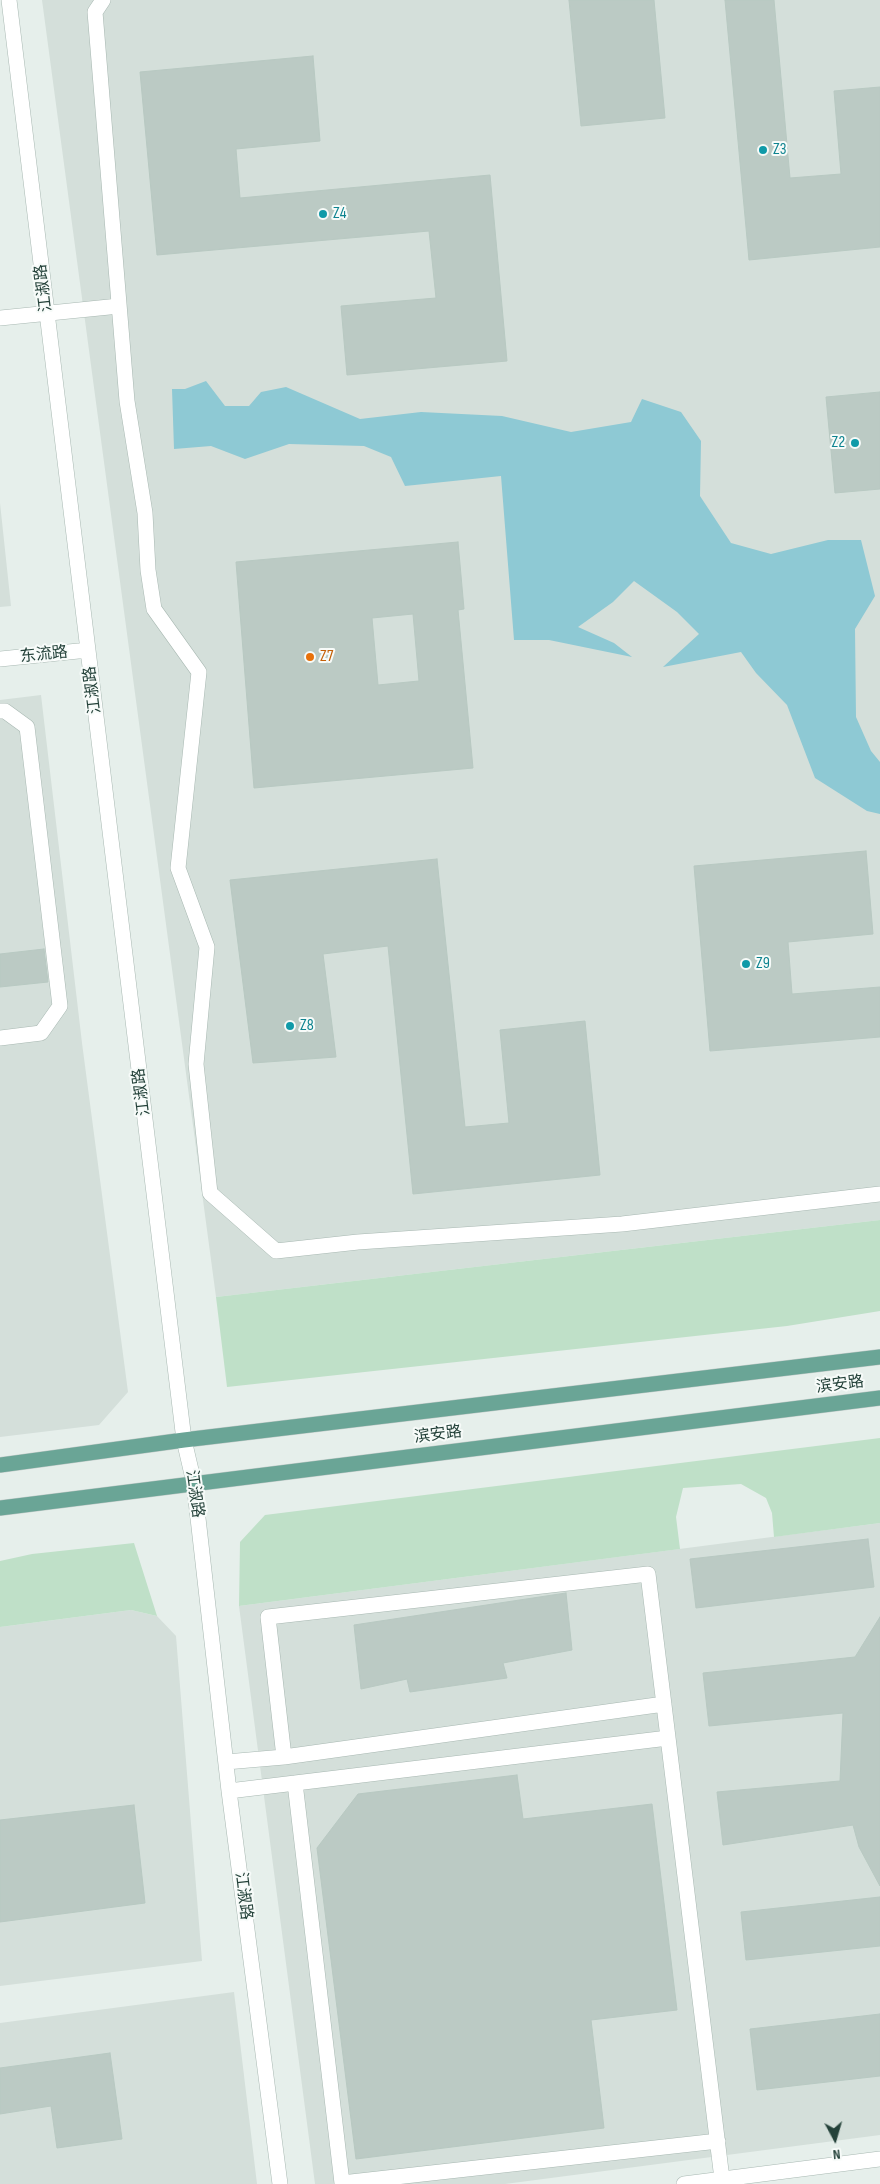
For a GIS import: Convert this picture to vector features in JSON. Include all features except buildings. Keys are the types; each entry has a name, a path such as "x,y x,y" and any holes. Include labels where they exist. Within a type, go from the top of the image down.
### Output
{"main road":[{"name":"滨安路","path":"0,1465 184,1440 880,1357"},
{"name":"滨安路","path":"0,1508 880,1398"}],"street":[{"name":"江淑路","path":"8,0 184,1440 194,1483 229,1791 280,2184"},
{"path":"103,0 95,12 127,401 145,513 148,570 154,609 199,672 178,868 207,947 196,1064 210,1193 276,1251 358,1242 622,1224 880,1194"},
{"path":"0,318 119,306"},
{"name":"东流路","path":"0,660 88,650"},
{"path":"0,711 5,711 27,727 60,1006 41,1033 0,1038"},
{"path":"284,1758 268,1617 648,1574 722,2179"},
{"path":"226,1762 284,1758 664,1704"},
{"path":"229,1791 668,1738"},
{"path":"294,1783 342,2183 718,2141"},
{"path":"684,2184 880,2159"}],"shaded area":[{"path":"42,0 880,0 880,1220 216,1297"},
{"path":"0,503 11,606 0,607"},
{"path":"41,695 82,1043 128,1392 99,1425 0,1437 0,700"},
{"path":"880,1523 880,2135 505,2184 315,2184 239,1606"},
{"path":"131,1610 157,1616 176,1636 202,1961 0,1986 0,1627"},
{"path":"234,1992 257,2184 0,2184 0,2023"}],"green space":[{"path":"880,1220 880,1311 787,1326 227,1387 216,1297"},
{"path":"880,1438 880,1523 774,1537 772,1513 766,1498 741,1484 683,1488 676,1517 680,1549 239,1606 240,1542 265,1515"},
{"path":"134,1543 157,1616 131,1610 0,1627 0,1561 32,1554"}],"water":[{"path":"206,381 225,406 249,406 261,392 286,387 360,419 421,412 502,416 571,432 631,422 642,399 681,412 701,441 700,496 731,543 771,554 828,540 861,540 875,596 855,629 856,717 871,751 880,762 880,814 867,811 815,778 787,705 756,673 741,652 663,667 699,634 677,612 634,581 613,602 578,627 614,643 632,657 549,640 514,640 501,476 405,486 391,457 364,446 289,444 245,459 211,446 174,449 172,389 185,389"}],"place":[{"name":"Z3","path":"763,150"},
{"name":"Z4","path":"323,214"},
{"name":"Z2","path":"855,443"},
{"name":"Z7","path":"310,657"},
{"name":"Z9","path":"746,964"},
{"name":"Z8","path":"290,1026"}]}
